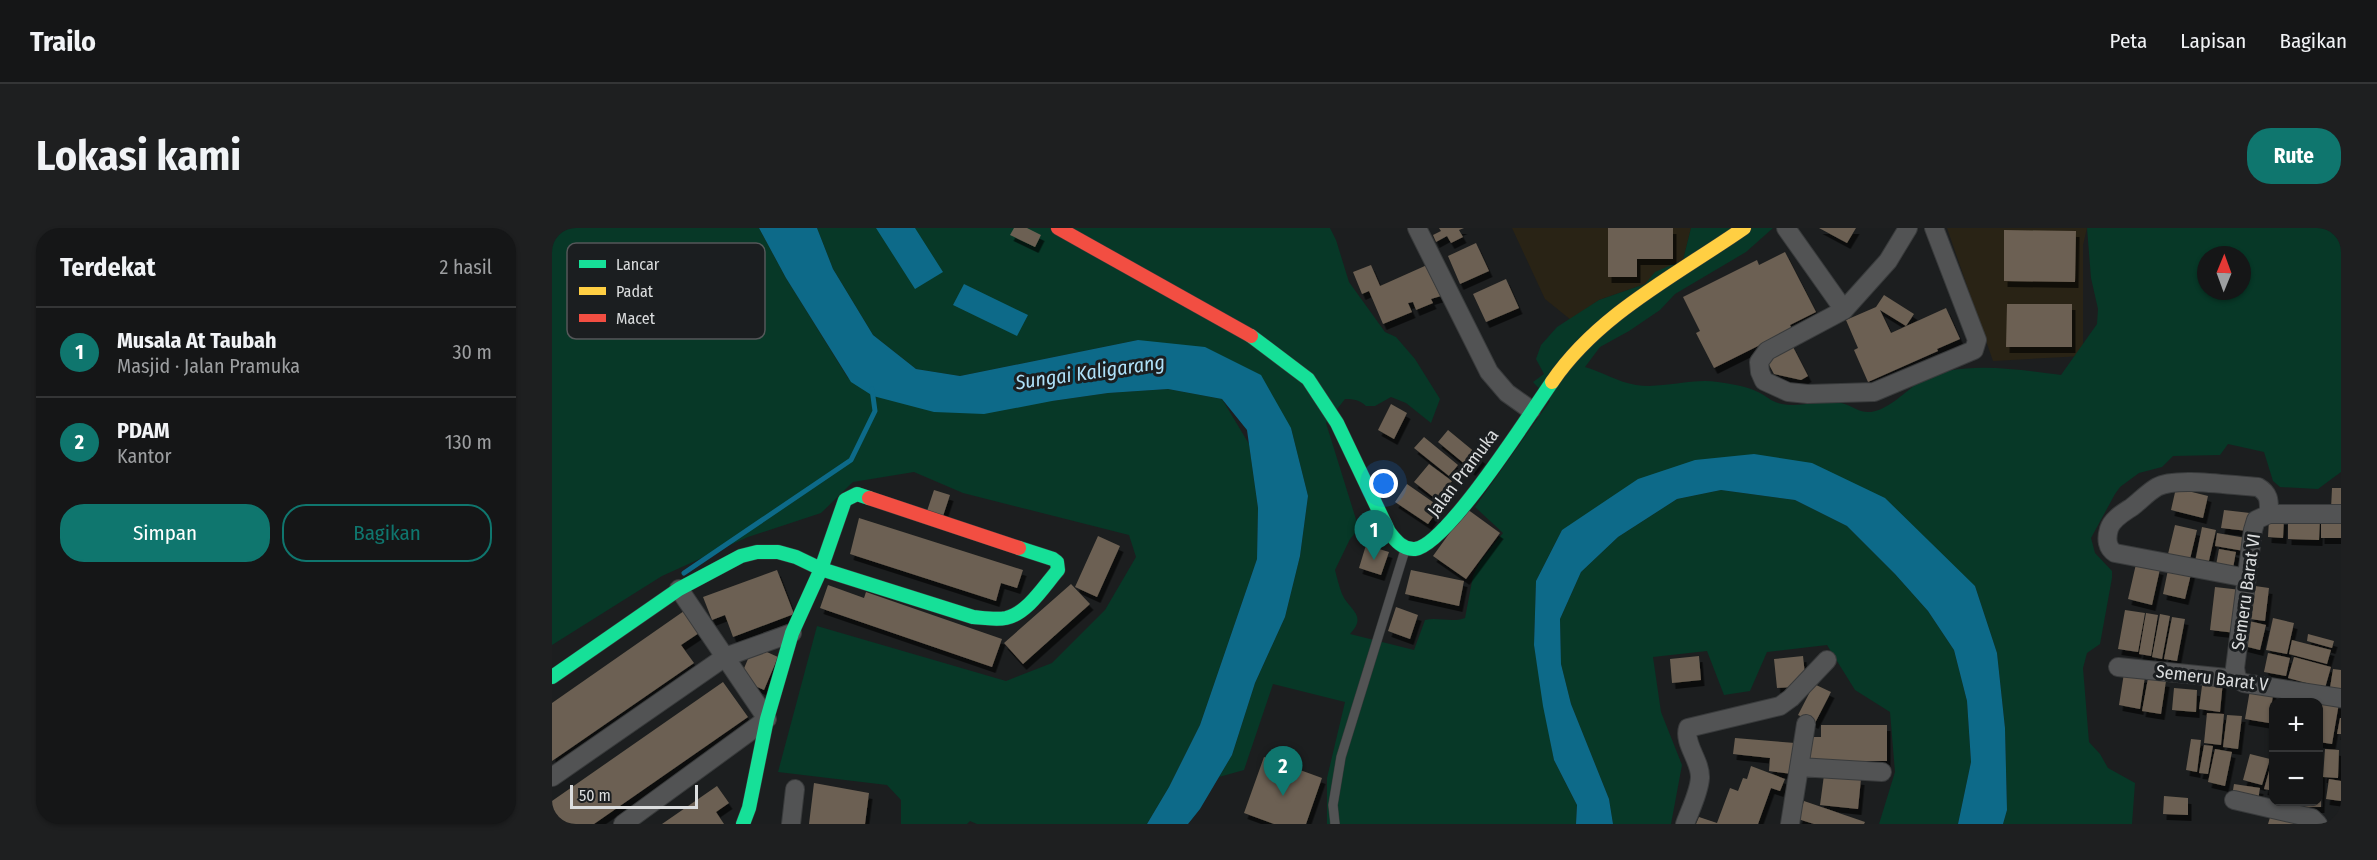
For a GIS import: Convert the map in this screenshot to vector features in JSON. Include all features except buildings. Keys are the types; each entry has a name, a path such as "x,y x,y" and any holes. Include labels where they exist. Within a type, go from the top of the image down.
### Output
{"street":[{"path":"1059,228 1091,248 1244,331 1267,346 1308,380 1337,423 1389,532 1397,542 1406,547"},
{"path":"1418,228 1490,372 1507,393 1531,410"},
{"name":"Jalan Pramuka","path":"1406,547 1421,547 1446,527 1461,510 1572,353 1618,313 1743,228"},
{"path":"1786,228 1844,310"},
{"path":"1908,228 1888,261 1844,310 1767,351 1759,362 1764,381 1788,392 1808,394 1874,392 1974,350 1977,340 1934,228"},
{"path":"2247,578 2115,554 2110,550 2107,541 2109,528 2120,515 2158,486 2173,483 2258,487 2269,497 2269,514"},
{"path":"552,677 679,589 741,556 757,552 778,552 796,557 821,569 973,616 1005,619 1019,613 1058,570 1059,566 1053,559 857,494 845,500 821,569 792,633 767,719 750,808 743,824"},
{"name":"Semeru Barat VI","path":"2237,679 2235,668 2256,520 2269,514 2341,514"},
{"path":"679,589 767,719"},
{"path":"552,777 725,657 792,633"},
{"path":"1685,824 1700,779 1697,760 1687,735 1688,728 1780,705 1791,698 1827,660"},
{"name":"Semeru Barat V","path":"2118,667 2237,679 2244,683 2341,698"},
{"path":"623,824 767,719"},
{"path":"1790,824 1806,724"},
{"path":"1799,767 1882,772"},
{"path":"791,824 795,789"},
{"path":"2234,800 2312,818 2318,824"}],"lane":[{"path":"1335,824 1333,805 1341,757 1406,547"}],"shaded area":[{"path":"1512,228 1691,228 1683,260 1645,284 1599,300 1571,320 1545,299"},
{"path":"1947,228 2087,228 2083,245 2083,356 1993,361"}],"green space":[{"path":"552,228 759,228 786,278 848,378 1052,401 1108,393 1168,389 1222,399 1249,444 1258,508 1257,559 1200,725 1169,787 1147,824 977,824 970,821 967,824 901,824 901,800 887,785 778,772 817,626 1006,681 1052,663 1105,610 1136,557 1129,535 963,493 914,472 853,482 821,513 748,537 662,576 552,645"},
{"path":"817,228 1330,228 1349,282 1385,332 1396,337 1415,359 1440,399 1431,423 1406,403 1391,397 1375,406 1366,406 1357,400 1345,399 1326,423 1359,529 1350,539 1335,570 1342,594 1357,617 1355,627 1350,634 1414,650 1425,620 1465,618 1473,576 1480,562 1503,533 1475,507 1550,401 1533,382 1544,374 1536,359 1541,345 1557,327 1599,300 1645,284 1655,272 1683,260 1691,228 1773,228 1746,252 1675,294 1660,310 1600,347 1585,367 1636,385 1718,382 1749,388 1782,404 1834,402 1871,412 1891,404 1921,381 1953,370 1990,368 2061,375 2097,324 2098,309 2091,278 2087,228 2341,228 2341,472 2318,489 2280,487 2273,481 2264,452 2228,444 2220,455 2173,456 2162,467 2139,473 2120,487 2115,494 2091,538 2095,553 2112,571 2112,578 2100,644 2087,653 2083,668 2089,742 2100,754 2108,768 2135,783 2132,824 2003,824 2007,810 2005,728 1997,653 1975,586 1754,454 1562,530 1536,581 1534,645 1554,760 1577,805 1576,824 1327,824 1327,778 1345,702 1273,684 1244,770 1219,777 1232,755 1255,683 1285,617 1300,556 1308,496 1291,428 1138,340 960,376 916,369 873,335 833,269"},
{"path":"1721,490 1795,500 1847,526 1928,611 1954,650 1967,701 1971,762 1958,824 1879,824 1895,772 1890,712 1855,690 1827,645 1767,652 1750,691 1724,695 1707,651 1653,657 1661,712 1682,765 1671,824 1613,824 1609,799 1571,704 1561,664 1560,619 1581,572 1618,537 1677,499"}],"water":[{"name":"Sungai Kaligarang","path":"759,228 817,228 833,269 873,335 916,369 960,376 1138,340 1205,347 1261,375 1291,428 1308,496 1300,556 1285,617 1255,683 1232,755 1200,809 1188,824 1147,824 1169,787 1200,725 1257,559 1258,508 1247,430 1222,399 1168,389 1108,393 984,414 934,412 873,396 851,382 786,278"},
{"path":"876,228 915,228 943,272 915,289"},
{"path":"964,284 1028,315 1017,336 953,305"},
{"path":"1754,454 1812,463 1885,498 1975,586 1997,653 2005,728 2007,810 2003,824 1958,824 1971,762 1967,701 1954,650 1928,611 1847,526 1795,500 1721,490 1677,499 1618,537 1581,572 1560,619 1561,664 1571,704 1609,799 1613,824 1576,824 1577,805 1554,760 1543,706 1534,645 1536,581 1562,530 1638,479 1695,460"}],"waterway":[{"path":"684,573 851,460 875,411 872,389"}],"traffic: fast":[{"path":"1251,336 1308,379 1337,423 1389,532 1400,544 1411,549 1429,542 1467,502 1552,382"},
{"path":"743,824 749,808 767,719 792,633 821,569 845,500 857,494 869,498"},
{"path":"552,677 679,589 741,556 757,552 778,552 796,557 821,569 973,617 998,619 1021,611 1058,570 1057,562 1053,559 1019,548"}],"traffic: slow":[{"path":"1552,382 1592,336 1616,316 1666,279 1744,228"}],"traffic: jam":[{"path":"1058,228 1251,336"},
{"path":"869,498 1019,548"}],"place":[{"name":"Musala At Taubah","path":"1374,560"},
{"name":"PDAM","path":"1283,796"}]}
